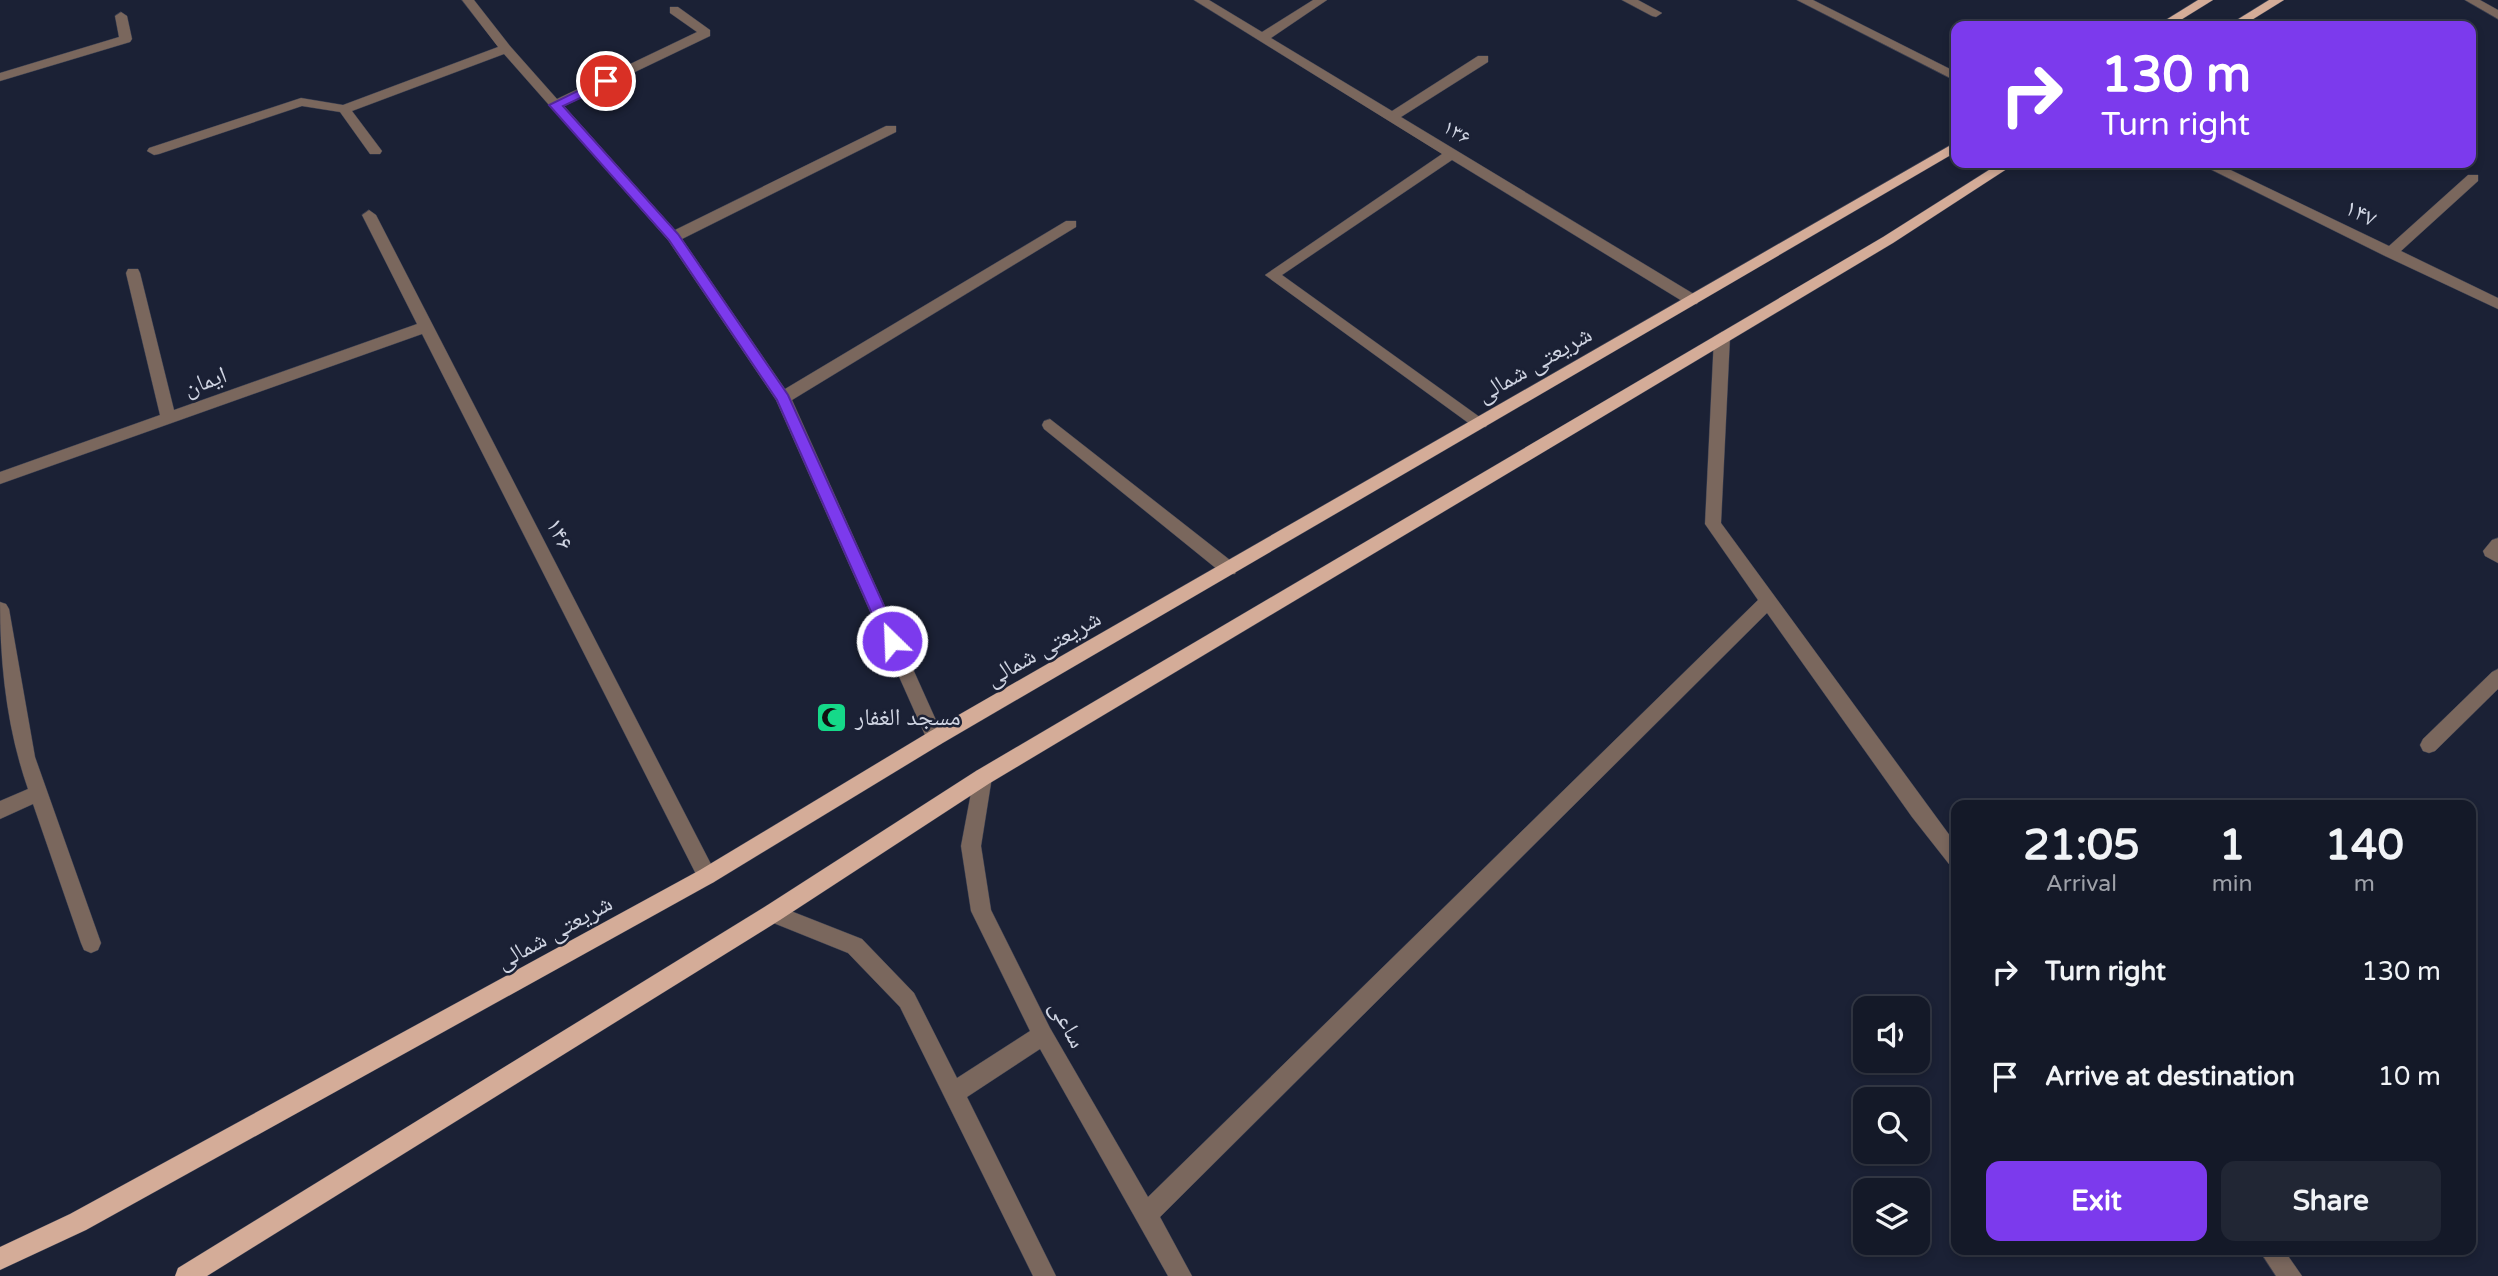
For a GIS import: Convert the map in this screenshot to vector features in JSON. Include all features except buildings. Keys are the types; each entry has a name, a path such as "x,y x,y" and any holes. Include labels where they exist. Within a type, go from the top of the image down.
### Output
{"main road":[{"path":"2171,21 2207,0"},
{"path":"2242,21 2278,0"},
{"name":"شریعتی شمالی","path":"0,1259 78,1222 707,876 936,738 1951,149"},
{"path":"186,1276 773,913 983,777 1888,240 2001,168"}],"street":[{"path":"468,0 506,49 673,237 783,398 936,738"},
{"name":"۱۳۶","path":"1200,0 1692,300"},
{"path":"1262,38 1321,0"},
{"path":"1628,0 1656,13"},
{"path":"1803,0 1951,74"},
{"path":"2471,0 2498,15"},
{"path":"555,105 706,33 674,10"},
{"path":"0,77 126,38 121,16"},
{"path":"154,151 301,102 344,109 506,49"},
{"path":"1392,117 1483,59"},
{"path":"344,109 375,151"},
{"path":"673,237 891,129"},
{"path":"1451,153 1272,275 1480,424"},
{"name":"۱۴۷","path":"2215,168 2498,304"},
{"path":"2390,253 2473,178"},
{"name":"۱۴۶","path":"369,215 707,876"},
{"path":"783,398 1072,224"},
{"path":"132,273 168,418"},
{"name":"ایمان","path":"0,478 426,327"},
{"path":"1722,337 1713,524 1951,852"},
{"path":"1049,425 1228,569"},
{"path":"2498,545 2491,551 2498,556"},
{"path":"1146,1215 1768,601"},
{"path":"0,610 26,757 91,943"},
{"path":"2429,745 2498,677"},
{"name":"ساعی","path":"983,777 971,846 981,911 1043,1035 1181,1276"},
{"path":"0,810 38,793"},
{"path":"773,913 855,946 907,1000 1045,1276"},
{"path":"954,1093 1043,1035"},
{"path":"2274,1255 2291,1276"}],"place":[{"name":"مسجد الغفار","path":"832,717"}],"route":[{"path":"606,81 555,105 673,237 783,398 892,641"}]}
